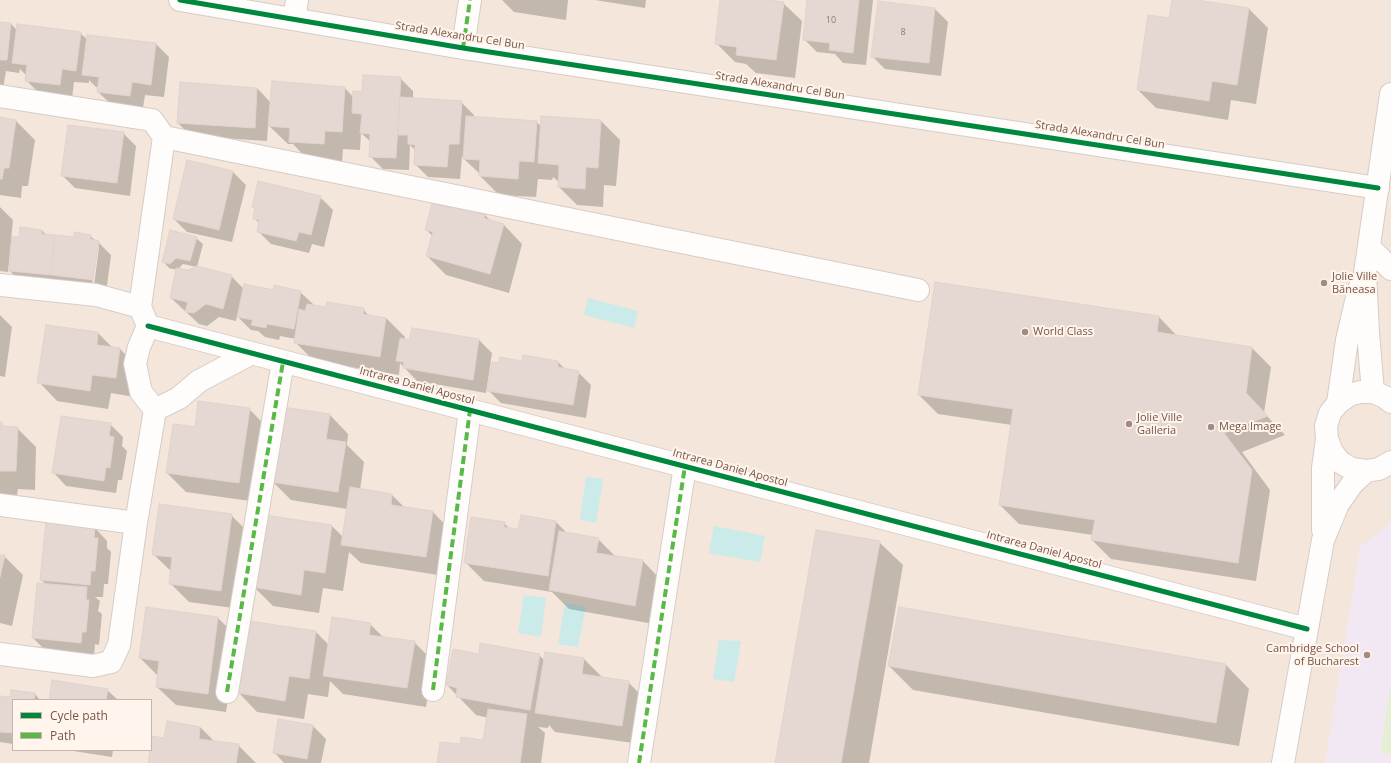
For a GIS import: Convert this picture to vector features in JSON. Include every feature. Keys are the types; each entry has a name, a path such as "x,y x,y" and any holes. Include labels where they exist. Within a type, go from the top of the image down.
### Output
{"street":[{"name":"Strada Alexandru Cel Bun","path":"180,0 295,10 463,48 1378,188"},
{"path":"463,48 470,0"},
{"path":"1338,403 1347,340 1358,292 1365,273 1391,94"},
{"path":"0,96 152,120 164,137 140,307 148,326 139,347 135,364 140,392 155,410 136,523 119,645 111,662 93,666 0,654"},
{"path":"164,137 918,290"},
{"path":"1369,247 1391,269"},
{"path":"1283,763 1323,540 1323,468 1327,439 1326,426 1330,413 1338,403 1349,395 1360,392 1382,397 1368,334 1365,273"},
{"path":"0,285 96,295 140,307"},
{"name":"Intrarea Daniel Apostol","path":"148,326 1307,629"},
{"path":"155,410 179,398 199,381 252,354"},
{"path":"227,692 283,362"},
{"path":"433,690 470,410"},
{"path":"1327,439 1332,452 1340,462 1352,469 1366,471 1379,469 1391,462"},
{"path":"639,763 685,466"},
{"path":"1323,540 1338,504 1352,484 1366,471"},
{"path":"0,505 136,523"}],"shaded area":[{"path":"0,0 1391,0 1391,763 0,763"},
{"name":"Cambridge School of Bucharest","path":"1391,523 1391,763 1325,763 1360,547"}],"green space":[{"path":"1391,682 1391,755 1380,753"}],"water":[{"path":"588,298 638,311 634,328 584,315"},
{"path":"586,477 603,479 596,523 580,520"},
{"path":"714,526 765,536 760,562 709,553"},
{"path":"524,595 546,598 541,637 518,633"},
{"path":"565,603 586,607 578,647 558,644"},
{"path":"719,640 741,641 734,682 713,679"}],"building":[{"path":"720,0 769,0 784,2 776,60 736,55 737,47 715,44"},
{"path":"807,0 859,0 853,53 829,50 830,43 803,40"},
{"path":"1172,0 1197,0 1249,8 1237,85 1212,81 1209,101 1137,90 1148,15 1169,18"},
{"path":"878,1 935,8 929,63 871,57"},
{"path":"0,22 11,23 7,60 0,60"},
{"path":"17,24 81,32 76,71 62,69 60,85 25,81 27,65 12,63"},
{"path":"87,35 156,43 151,85 132,82 130,96 97,92 99,77 82,75"},
{"path":"363,75 401,77 396,158 369,157 370,134 360,133 362,114 352,113 353,91 362,92"},
{"path":"272,81 345,87 342,132 325,131 324,144 289,142 290,128 268,126"},
{"path":"180,82 257,88 255,128 177,123"},
{"path":"400,97 462,101 459,144 449,144 447,167 414,165 415,145 408,144 408,135 398,135"},
{"path":"466,116 537,121 534,162 519,161 518,179 479,176 480,160 463,159"},
{"path":"541,116 601,120 598,168 586,167 585,189 558,187 559,165 538,163"},
{"path":"0,117 16,120 9,168 4,168 2,179 0,179"},
{"path":"68,125 124,132 117,183 61,176"},
{"path":"187,160 233,171 219,230 173,219"},
{"path":"258,181 321,196 311,235 299,232 296,241 257,232 259,220 253,219 255,208 252,207"},
{"path":"432,203 452,208 455,206 485,214 484,218 504,224 490,274 426,256 433,232 425,230"},
{"path":"20,227 42,230 42,234 55,235 51,275 9,271 12,237 19,237"},
{"path":"170,230 197,237 190,261 176,258 170,264 162,262"},
{"path":"74,232 91,235 90,239 99,241 93,280 51,275 55,235 74,237"},
{"path":"197,266 232,275 223,309 206,304 194,313 185,312 188,302 170,298 176,268 188,270"},
{"name":"Jolie Ville Galleria","path":"935,282 1159,316 1157,332 1252,347 1246,393 1268,416 1224,433 1252,470 1238,563 1091,540 1095,520 999,505 1013,409 918,395"},
{"path":"244,284 274,290 274,285 301,291 294,329 267,324 266,328 251,325 253,320 237,317"},
{"path":"327,302 364,308 363,314 386,318 380,357 294,343 299,309 305,311 307,304 326,307"},
{"path":"46,325 98,332 97,345 120,348 116,378 92,375 90,391 37,383"},
{"path":"412,328 479,339 473,380 403,368 404,362 396,361 400,338 409,340"},
{"path":"523,355 558,361 558,367 579,371 573,405 487,391 492,362 499,363 500,357 522,361"},
{"path":"198,401 250,408 239,483 166,473 173,424 195,427"},
{"path":"283,407 330,414 326,439 346,442 338,492 271,482"},
{"path":"61,416 111,423 109,436 114,437 110,468 106,467 104,481 52,473"},
{"path":"0,422 2,422 2,426 18,427 16,471 0,471"},
{"path":"350,487 392,494 391,505 433,511 426,557 341,545"},
{"path":"159,504 232,514 221,591 169,584 172,557 152,555"},
{"path":"264,515 332,525 325,573 304,570 301,595 253,587"},
{"path":"521,515 556,521 548,576 464,563 471,517 505,522 504,527 518,529"},
{"path":"46,522 95,527 94,538 98,538 95,571 91,571 90,585 40,580"},
{"path":"816,530 880,541 841,763 775,763"},
{"path":"559,531 599,538 596,553 643,560 635,606 549,590"},
{"path":"0,555 5,555 0,577"},
{"path":"37,583 87,587 86,600 89,600 86,632 82,632 81,643 32,638"},
{"path":"146,607 218,617 208,694 156,687 159,661 139,658"},
{"path":"899,607 1226,664 1216,723 888,666"},
{"path":"332,617 371,623 369,635 415,641 407,688 323,676"},
{"path":"249,621 316,631 309,679 289,676 285,701 238,693"},
{"path":"480,643 540,654 530,710 456,697 457,688 446,685 453,649 479,654"},
{"path":"545,652 584,658 582,674 629,681 622,726 535,713"},
{"path":"52,680 108,689 106,699 49,699"},
{"path":"11,690 35,693 34,699 12,699 12,733 0,732 0,696 10,697"},
{"path":"488,709 527,714 520,763 437,763 440,742 460,744 461,737 483,740"},
{"path":"278,719 313,725 307,759 273,753"},
{"path":"167,721 200,727 199,739 239,744 236,763 148,763 150,751 152,751 152,736 164,738"}],"marked path":[{"path":"463,48 470,0"},
{"path":"227,692 283,362"},
{"path":"433,690 470,410"},
{"path":"639,763 685,466"}],"cycle path":[{"path":"180,0 463,48 1378,188"},
{"path":"148,326 1307,629"}],"place":[{"name":"Jolie Ville Băneasa","path":"1324,283"},
{"name":"World Class","path":"1025,332"},
{"name":"Jolie Ville Galleria","path":"1129,424"},
{"name":"Mega Image","path":"1211,427"},
{"name":"Cambridge School of Bucharest","path":"1367,655"}]}
